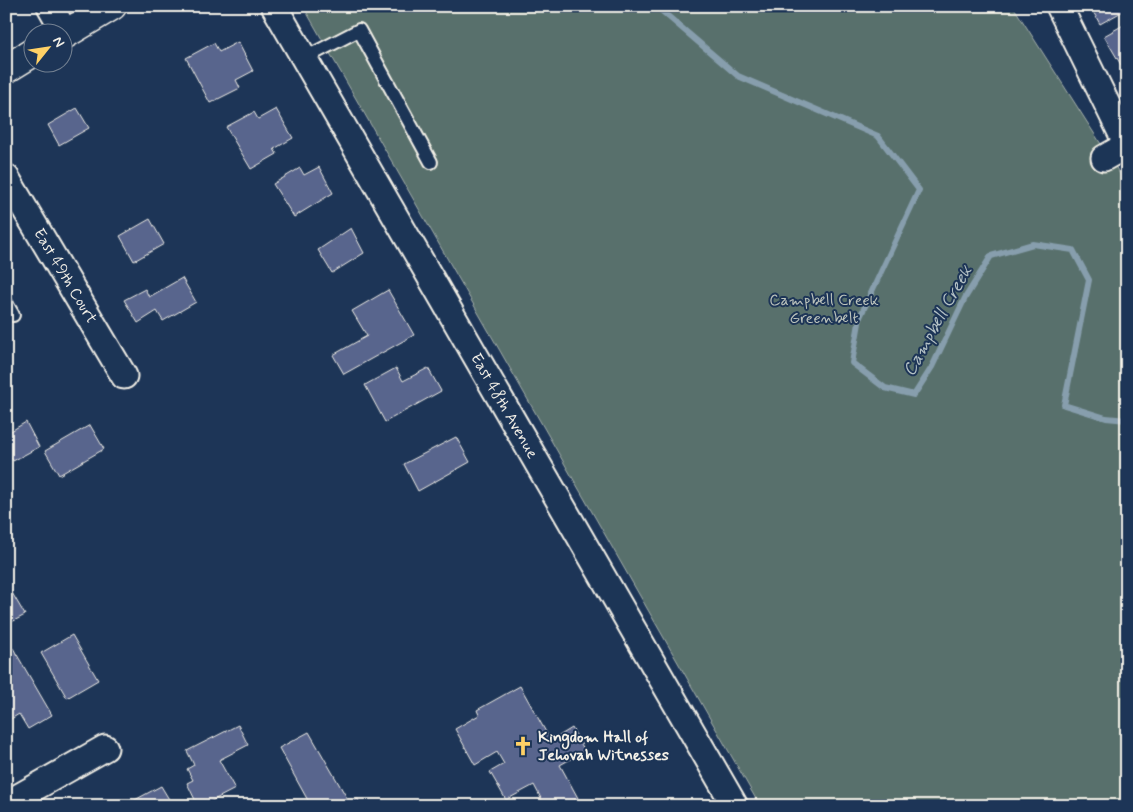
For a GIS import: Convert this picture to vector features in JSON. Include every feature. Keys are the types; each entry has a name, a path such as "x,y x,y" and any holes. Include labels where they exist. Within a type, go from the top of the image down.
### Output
{"main road":[{"path":"72,30 112,6"},
{"path":"6,69 22,60"}],"street":[{"path":"50,6 58,22"},
{"name":"East 48th Avenue","path":"274,6 735,806"},
{"path":"1059,6 1127,145 1104,158"},
{"name":"East 49th Court","path":"6,178 124,376"},
{"path":"8,803 105,748"}],"lane":[{"path":"303,59 359,30 431,162"},
{"path":"6,303 13,315"}],"green space":[{"name":"Campbell Creek Greenbelt","path":"303,6 1013,6 1127,185 1127,806 760,806"}],"building":[{"path":"1090,6 1127,6 1127,9 1100,24"},
{"path":"1127,23 1127,75 1104,36"},
{"path":"238,42 253,71 236,80 240,88 210,103 186,58 214,43 219,52"},
{"path":"77,108 89,128 59,145 48,125"},
{"path":"276,109 293,138 274,149 277,154 251,169 226,127 254,112 258,119"},
{"path":"319,167 333,193 294,217 273,184 300,168 304,175"},
{"path":"150,219 164,244 134,261 120,236"},
{"path":"351,228 364,253 332,273 318,250"},
{"path":"182,278 196,302 163,321 157,311 138,323 124,300 145,289 149,297"},
{"path":"388,290 414,335 344,374 333,355 367,336 352,311"},
{"path":"396,368 403,381 428,368 441,391 385,422 365,385"},
{"path":"26,422 39,447 13,461 6,449 6,434"},
{"path":"90,425 104,449 59,475 45,451"},
{"path":"456,437 470,462 418,491 404,464"},
{"path":"8,586 25,615 6,625 6,587"},
{"path":"72,635 98,680 67,698 41,653"},
{"path":"13,648 52,715 28,729 19,714 6,722 6,652"},
{"name":"Kingdom Hall of Jehovah Witnesses","path":"520,686 551,741 572,728 585,751 560,765 578,798 564,806 545,806 534,785 506,800 490,772 504,764 497,752 475,765 455,729 479,715 477,710"},
{"path":"238,725 248,745 219,760 235,789 202,806 198,806 187,783 193,780 187,769 194,765 187,751"},
{"path":"309,732 347,798 333,806 311,806 279,748"},
{"path":"161,786 173,806 135,806 133,801"},
{"path":"358,799 361,806 346,806"}],"waterway":[{"name":"Campbell Creek","path":"656,6 738,76 878,136 919,190 860,317 852,363 885,388 914,395 932,367 965,298 991,256 1033,244 1073,250 1089,280 1064,405 1106,418 1127,420"}],"place":[{"name":"Kingdom Hall of Jehovah Witnesses","path":"523,746"}]}
